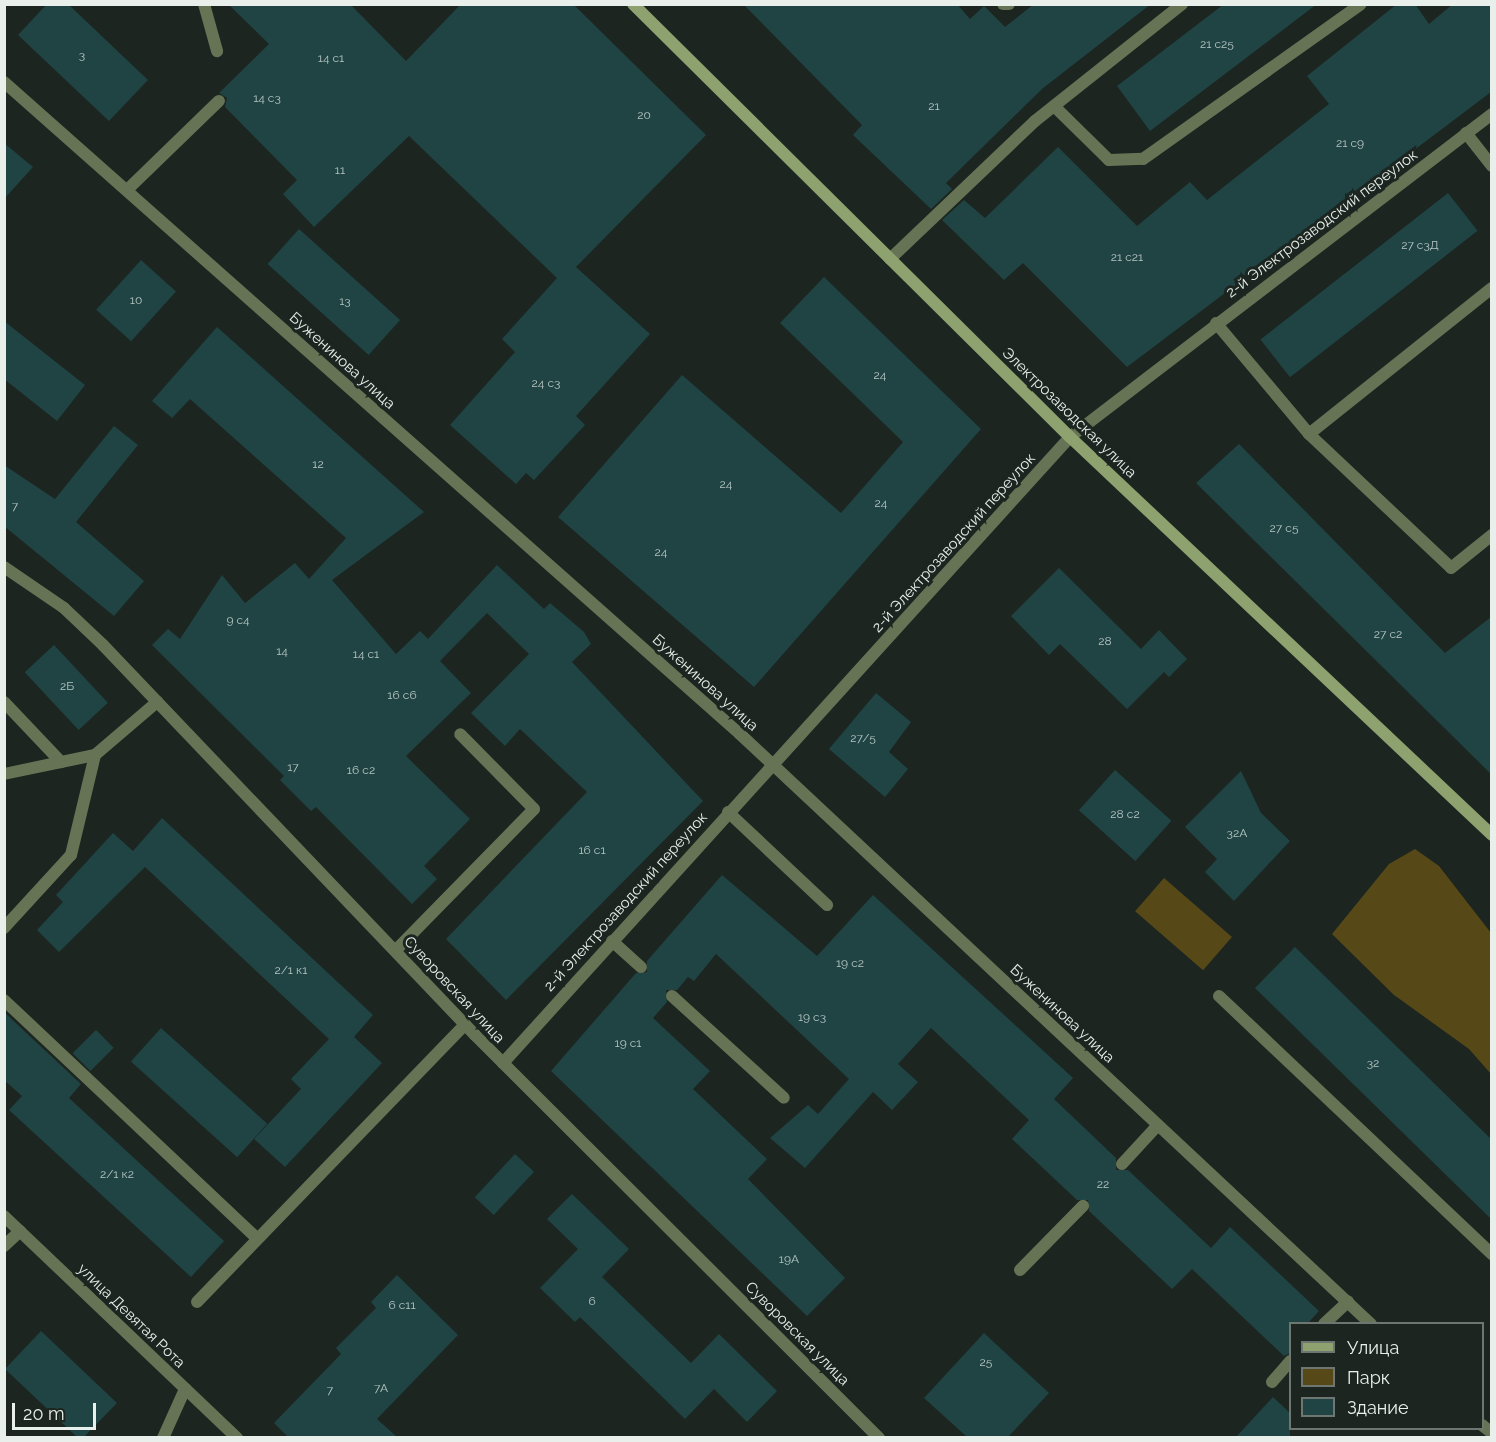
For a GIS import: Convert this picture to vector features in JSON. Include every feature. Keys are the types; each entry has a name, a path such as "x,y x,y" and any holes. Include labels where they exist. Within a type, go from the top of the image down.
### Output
{"street":[{"path":"204,4 217,51"},
{"name":"Электрозаводская улица","path":"633,4 1071,437 1491,835"},
{"path":"1003,4 1010,4"},
{"path":"890,259 1054,106 1182,4"},
{"path":"1054,106 1109,160 1143,159 1360,4"},
{"name":"Буженинова улица","path":"4,82 772,763 1370,1322"},
{"path":"127,190 219,101"},
{"name":"2-й Электрозаводский переулок","path":"503,1063 772,763 1071,437 1491,114"},
{"path":"1466,134 1491,166"},
{"path":"1309,434 1491,288"},
{"path":"1216,324 1309,434 1451,568 1491,535"},
{"name":"Суворовская улица","path":"4,567 64,608 503,1063 879,1437"},
{"path":"4,702 61,762"},
{"path":"4,774 95,755 157,702"},
{"path":"396,950 534,809 460,734"},
{"path":"4,928 71,855 95,755"},
{"path":"728,812 827,905"},
{"path":"612,941 641,967"},
{"path":"672,996 784,1098"},
{"path":"1219,996 1491,1254"},
{"path":"4,1000 257,1238"},
{"path":"197,1302 465,1024"},
{"path":"1122,1164 1158,1125"},
{"path":"1020,1270 1083,1206"},
{"name":"улица Девятая Рота","path":"4,1216 237,1437"},
{"path":"4,1246 20,1231"},
{"path":"1325,1322 1348,1302"},
{"path":"1272,1382 1289,1362"},
{"path":"163,1437 185,1389"}],"green space":[{"path":"1415,849 1439,866 1491,933 1491,1074 1469,1049 1394,995 1332,934 1389,864"},
{"path":"1164,878 1232,937 1203,970 1135,911"}],"building":[{"path":"47,4 68,4 148,80 109,121 18,35"},
{"path":"228,4 350,4 406,61 461,4 573,4 706,135 576,267 650,334 576,416 585,425 534,480 526,473 516,484 450,425 515,352 502,339 557,278 409,136 314,227 283,194 297,180 225,107 227,98 219,93 269,44"},
{"path":"743,4 957,4 970,19 984,6 1005,27 1034,4 1151,4 1042,89 946,183 952,189 931,209 853,135 862,125"},
{"path":"1224,4 1317,4 1150,131 1117,86"},
{"path":"1397,4 1415,4 1429,24 1453,4 1491,4 1491,92 1127,367 1023,263 1004,280 942,220 964,200 985,218 1058,147 1137,226 1190,182 1207,200 1329,104 1307,76"},
{"path":"4,143 33,167 4,199"},
{"path":"1448,193 1478,231 1290,377 1260,340"},
{"path":"299,229 400,320 369,355 268,264"},
{"path":"141,260 176,291 131,341 96,310"},
{"path":"824,277 981,429 754,687 558,517 682,375 841,513 903,442 780,323"},
{"path":"4,321 85,385 57,421 4,379"},
{"path":"217,327 424,512 332,580 396,654 420,631 428,639 497,565 544,609 550,603 584,632 591,644 572,662 703,801 506,1000 446,939 587,792 520,729 505,746 471,713 529,654 487,613 440,661 471,693 406,756 470,819 424,866 437,879 412,904 316,807 311,811 280,780 284,776 152,645 168,629 180,639 222,575 245,603 295,563 309,579 346,538 190,399 172,418 152,401"},
{"path":"114,426 138,445 76,522 144,581 114,616 4,526 4,465 55,499"},
{"path":"1239,444 1445,653 1491,617 1491,774 1196,483"},
{"path":"1059,568 1141,649 1159,630 1187,659 1169,677 1164,672 1127,709 1060,644 1049,655 1011,616"},
{"path":"54,645 108,703 79,730 25,672"},
{"path":"876,693 911,722 889,752 908,769 885,797 829,749"},
{"path":"1115,770 1171,821 1135,861 1079,810"},
{"path":"1241,771 1261,813 1290,841 1234,901 1205,872 1217,859 1185,827"},
{"path":"162,818 373,1015 354,1037 382,1063 285,1167 254,1139 301,1089 291,1079 329,1039 145,867 59,952 37,930 63,902 56,895 113,833 133,851"},
{"path":"722,875 817,956 873,895 1073,1078 1054,1099 1116,1158 1116,1170 1128,1170 1211,1248 1230,1227 1319,1311 1309,1322 1289,1322 1289,1354 1284,1356 1192,1269 1172,1289 1089,1211 1088,1200 1077,1200 1012,1139 1029,1120 931,1028 898,1064 918,1082 892,1110 873,1092 805,1168 770,1138 808,1105 818,1114 849,1079 716,954 694,981 688,977 677,990 666,990 667,1002 653,1018 710,1071 693,1089 767,1159 748,1179 845,1278 807,1316 551,1071 636,973 647,972 647,961"},
{"path":"1295,947 1491,1139 1491,1219 1255,988"},
{"path":"4,1012 81,1084 69,1098 224,1241 191,1277 9,1110 22,1096 4,1080"},
{"path":"161,1028 267,1124 237,1157 131,1061"},
{"path":"96,1030 114,1048 90,1071 73,1053"},
{"path":"515,1154 534,1172 494,1215 475,1197"},
{"path":"572,1194 629,1249 602,1277 691,1363 719,1334 777,1391 747,1422 714,1389 685,1419 580,1317 575,1322 540,1288 578,1249 547,1219"},
{"path":"397,1275 458,1335 377,1419 397,1437 288,1437 274,1423 341,1354 336,1348 376,1308 371,1302"},
{"path":"41,1331 117,1403 84,1437 77,1437 5,1369"},
{"path":"984,1333 1049,1393 1008,1437 967,1437 924,1398"},
{"path":"1273,1397 1289,1412 1290,1437 1236,1437"}]}
